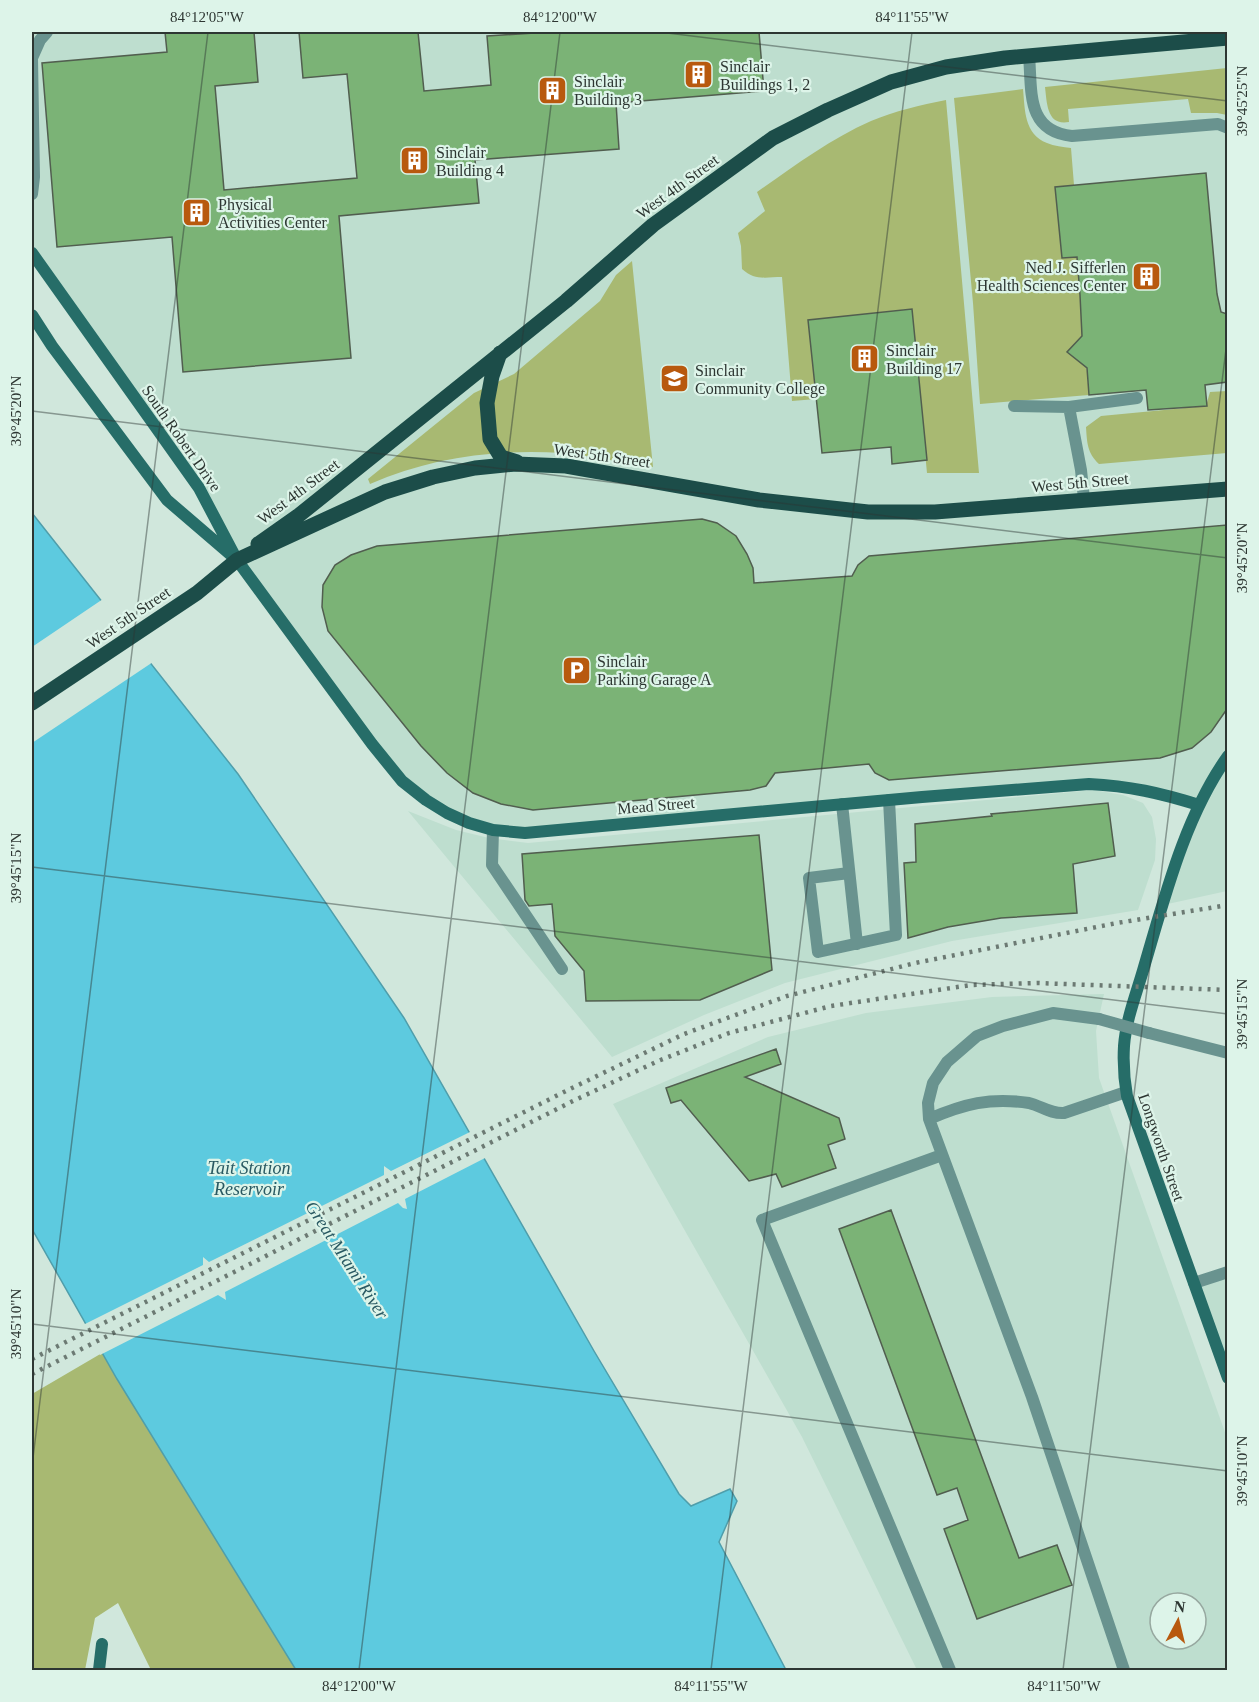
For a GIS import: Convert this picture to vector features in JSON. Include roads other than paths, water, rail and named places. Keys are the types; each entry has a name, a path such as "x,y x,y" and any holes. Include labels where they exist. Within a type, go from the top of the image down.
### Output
{"main road":[{"name":"West 4th Street","path":"237,560 298,516 566,301 653,225 773,138 891,82 946,67 1029,56 1227,38"},
{"path":"500,353 492,376 487,403 490,439 501,457 524,465"},
{"name":"West 5th Street","path":"32,703 197,593 237,560 385,492 433,477 475,468 524,465 566,466 759,500 846,511 935,512 1227,489"}],"street":[{"path":"32,194 34,177 32,58 40,40 47,32"},
{"path":"1029,56 1034,110 1042,124 1055,134 1072,136 1218,124 1227,128"},
{"name":"South Robert Drive","path":"32,253 199,488 237,560"},
{"path":"32,315 52,346 167,500 237,560"},
{"path":"1014,406 1069,407 1137,398"},
{"path":"1069,407 1084,499"},
{"name":"Mead Street","path":"237,560 372,744 402,781 447,813 493,830 525,833 1089,784 1115,785 1156,792 1199,805"},
{"name":"Longworth Street","path":"1227,756 1215,773 1190,825 1159,916 1124,1044 1126,1092 1227,1378"},
{"path":"849,873 809,878 818,952 896,935 889,800"},
{"path":"842,804 857,944"},
{"path":"493,830 492,865 562,969"},
{"path":"1124,1671 1032,1397 929,1119 928,1103 933,1083 946,1062 977,1036 1003,1026 1053,1013 1098,1019 1227,1053"},
{"path":"929,1119 978,1102 1029,1103 1057,1114 1126,1092"},
{"path":"942,1155 762,1220 950,1671"},
{"path":"1194,1283 1227,1272"},
{"path":"99,1671 102,1644"}],"water":[{"name":"Tait Station Reservoir","path":"32,513 238,774 404,1018 594,1351 679,1494 691,1506 730,1489 737,1501 719,1542 786,1670 296,1670 117,1379 32,1229"}],"railway":[{"path":"32,1359 684,1034 787,996 915,963 1117,923 1228,905"},
{"path":"32,1374 573,1101 658,1061 729,1033 831,1006 971,985 1037,983 1228,990"}],"place":[{"name":"Sinclair Buildings 1, 2","path":"699,75"},
{"name":"Sinclair Building 3","path":"553,90"},
{"name":"Sinclair Building 4","path":"415,161"},
{"name":"Physical Activities Center","path":"197,213"},
{"name":"Ned J. Sifferlen Health Sciences Center","path":"1147,276"},
{"name":"Sinclair Building 17","path":"865,359"},
{"name":"Sinclair Community College","path":"674,379"},
{"name":"Sinclair Parking Garage A","path":"576,670"}],"water label":[{"name":"Great Miami River","path":"347,1260"}]}
